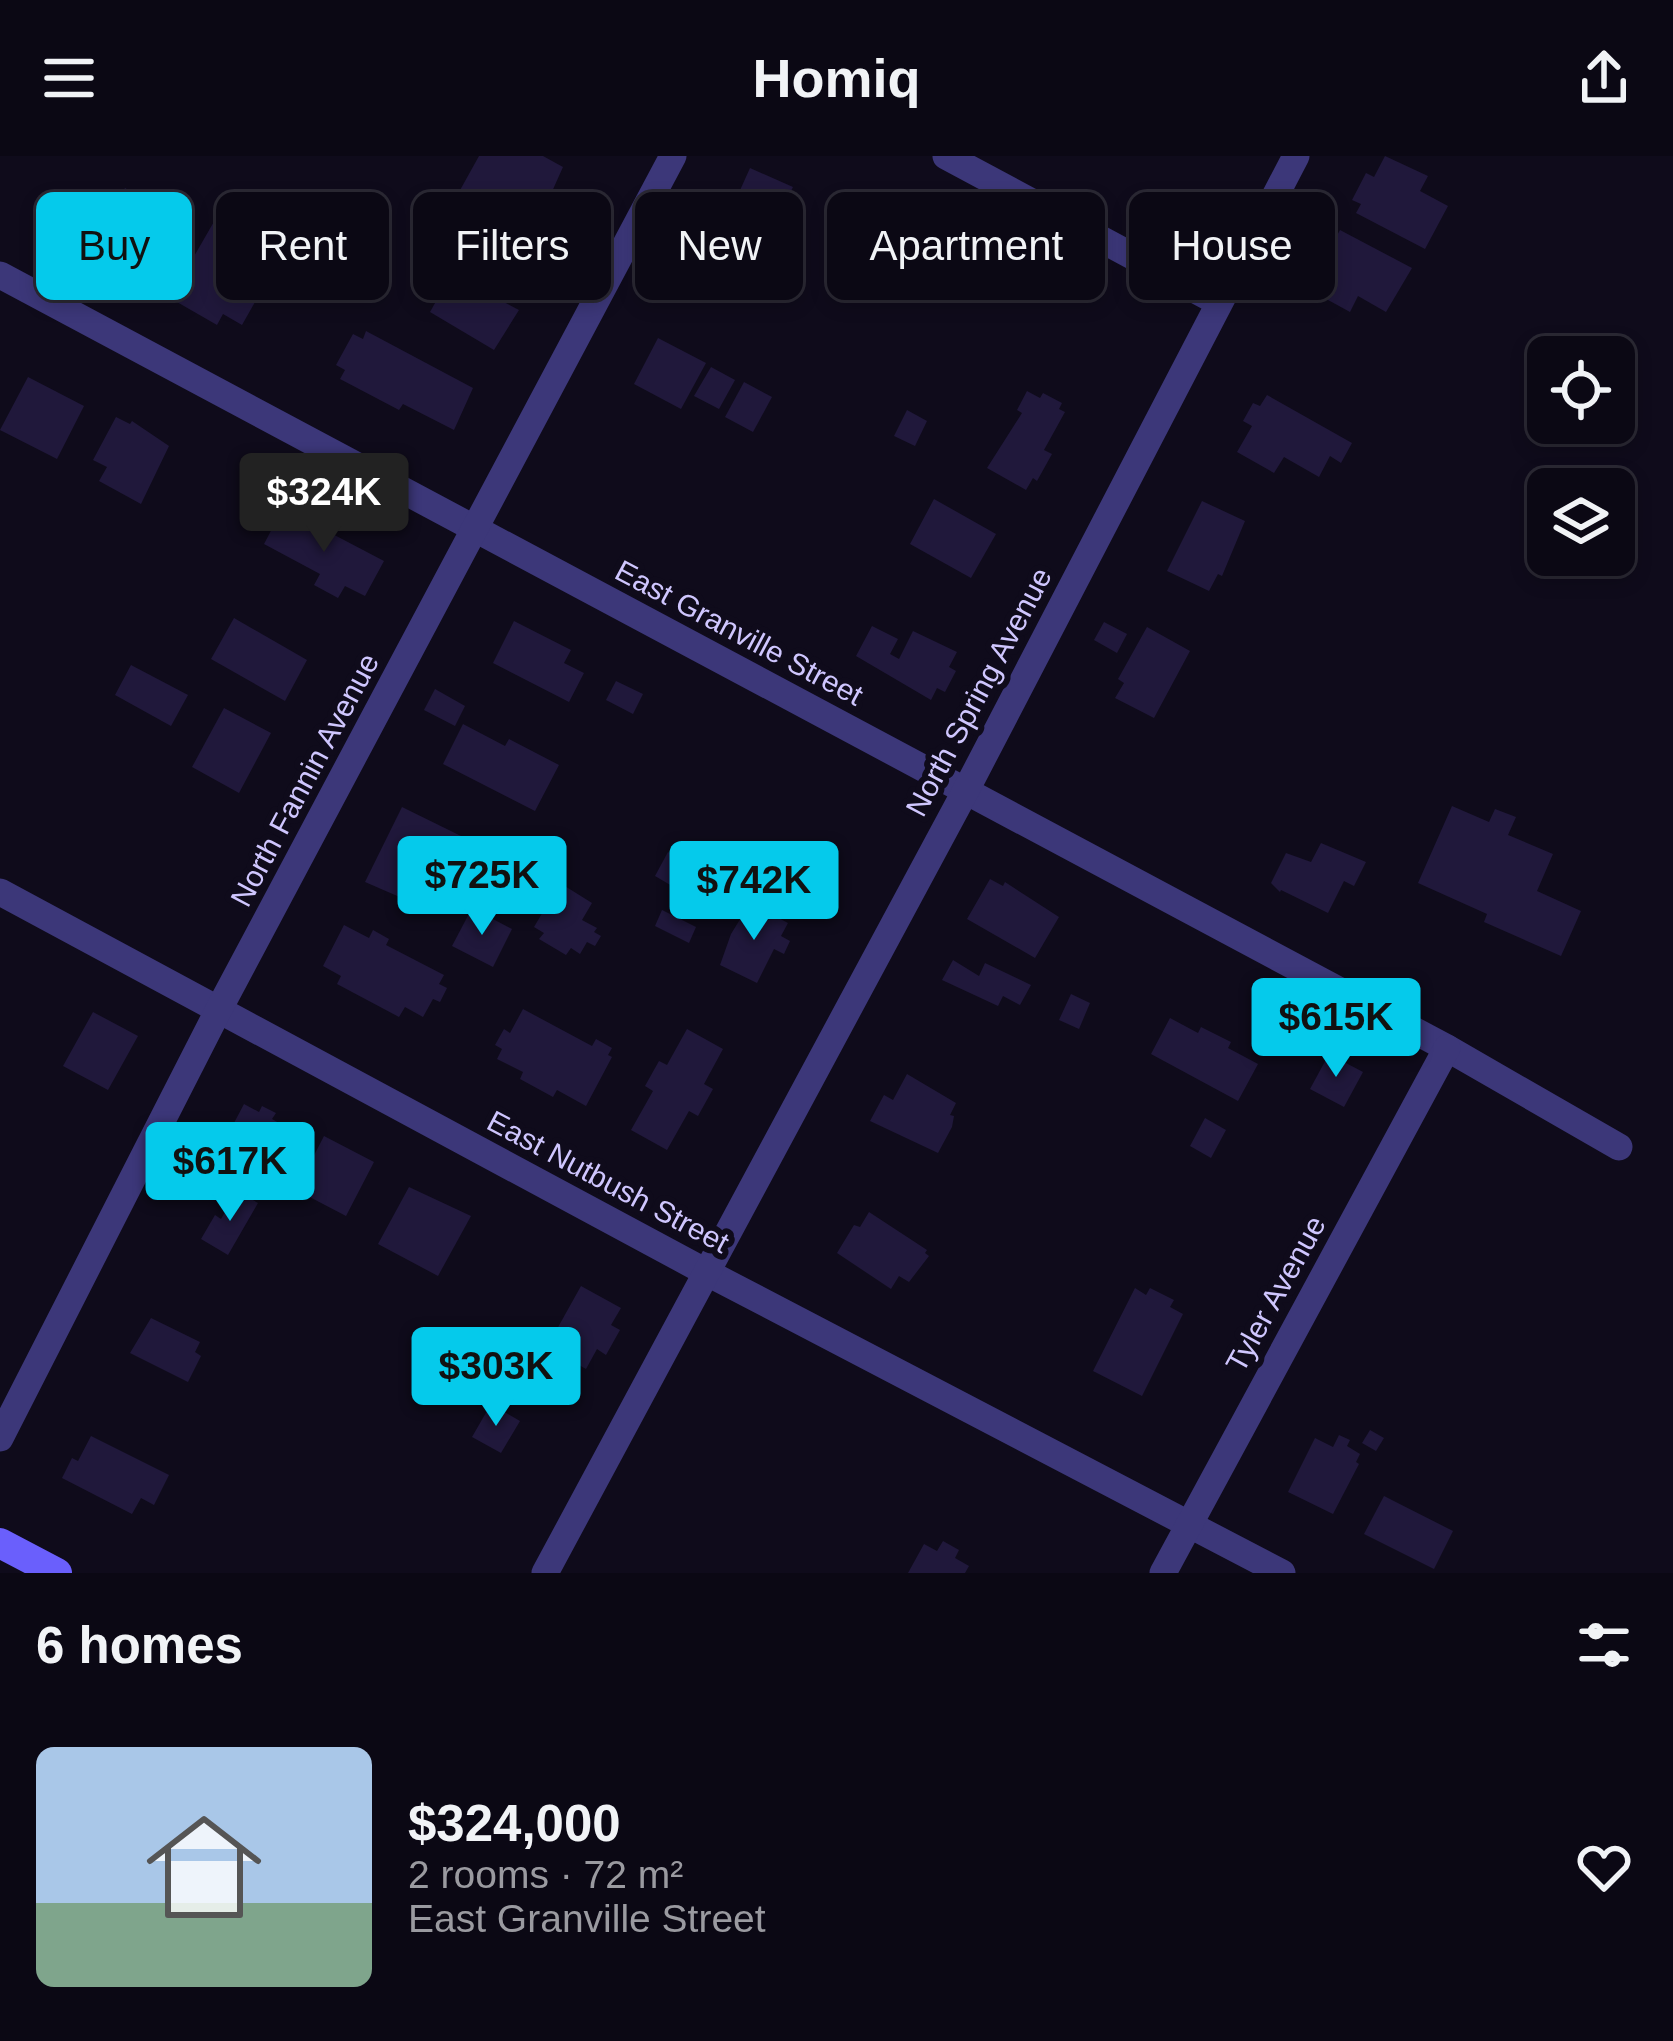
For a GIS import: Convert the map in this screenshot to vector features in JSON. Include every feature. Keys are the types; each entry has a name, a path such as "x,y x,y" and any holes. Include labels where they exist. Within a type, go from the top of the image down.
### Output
{"main road":[{"path":"0,1543 57,1573"}],"street":[{"name":"North Fannin Avenue","path":"0,1438 219,1009 673,156"},
{"path":"946,156 1218,302"},
{"name":"North Spring Avenue","path":"545,1573 965,792 1296,156"},
{"name":"East Granville Street","path":"0,275 1447,1048 1619,1148"},
{"name":"East Nutbush Street","path":"0,892 704,1271 1282,1573"},
{"name":"Tyler Avenue","path":"1163,1573 1447,1048"}],"building":[{"path":"479,156 543,156 563,167 552,192 459,192"},
{"path":"1385,156 1428,176 1420,191 1448,206 1425,249 1356,213 1361,204 1352,200 1366,173 1374,177"},
{"path":"750,168 793,187 791,192 739,192"},
{"path":"216,218 216,300 256,300 242,325 223,314 217,325 173,300 192,300 192,260"},
{"path":"1340,230 1412,268 1386,312 1358,296 1350,312 1328,300 1335,300 1335,239"},
{"path":"437,300 500,300 519,310 494,350 430,312"},
{"path":"366,331 473,388 454,430 403,404 399,410 340,379 345,370 336,365 353,334 363,339"},
{"path":"658,338 706,363 681,409 634,384"},
{"path":"711,367 735,380 719,409 694,396"},
{"path":"28,377 84,406 57,459 0,430"},
{"path":"744,382 772,397 753,432 725,417"},
{"path":"1027,391 1062,403 1059,409 1065,412 1044,450 1052,454 1037,481 1033,478 1026,490 987,468 1022,413 1017,410"},
{"path":"1267,395 1352,443 1341,463 1330,456 1319,477 1284,457 1274,473 1237,452 1252,426 1243,421 1253,403 1260,406"},
{"path":"907,410 927,421 915,446 894,436"},
{"path":"116,417 132,421 169,446 141,504 99,481 107,467 93,460"},
{"path":"934,499 996,534 971,578 910,544"},
{"path":"1202,501 1245,521 1222,576 1218,574 1209,591 1167,571"},
{"path":"283,508 384,561 365,596 345,586 338,598 314,585 320,574 264,544"},
{"path":"234,618 307,660 285,701 211,659"},
{"path":"514,621 571,650 564,663 584,673 569,702 493,663"},
{"path":"1104,622 1127,634 1117,653 1094,640"},
{"path":"872,626 898,639 890,654 899,659 913,631 957,652 949,667 956,671 945,692 937,688 931,700 856,656"},
{"path":"1147,627 1190,651 1154,718 1115,698 1124,683 1118,679"},
{"path":"131,665 188,695 171,726 115,695"},
{"path":"616,681 643,694 633,714 606,700"},
{"path":"435,689 465,706 455,726 424,710"},
{"path":"224,708 271,733 239,793 192,767"},
{"path":"463,724 505,746 509,739 559,765 535,811 443,764"},
{"path":"1452,806 1489,822 1495,809 1516,817 1508,835 1553,854 1537,891 1581,911 1561,956 1484,922 1487,914 1418,883"},
{"path":"402,807 461,836 425,908 365,882"},
{"path":"1321,843 1366,862 1354,886 1344,881 1328,913 1280,892 1271,883 1286,853 1311,862"},
{"path":"668,852 698,868 684,893 655,876"},
{"path":"990,879 1003,886 1005,882 1059,917 1035,958 967,919"},
{"path":"560,883 592,903 582,920 601,936 595,946 587,942 580,954 571,948 566,955 539,939 544,933 534,927"},
{"path":"750,903 788,923 781,936 790,941 784,954 774,949 757,983 720,965 731,934"},
{"path":"472,908 512,929 493,967 452,946"},
{"path":"662,910 696,927 689,943 655,926"},
{"path":"344,925 369,938 373,930 389,939 386,945 444,975 439,984 447,988 440,1002 433,999 423,1017 405,1007 399,1017 337,984 341,976 323,966"},
{"path":"953,960 979,976 985,963 1031,985 1020,1005 1003,996 998,1006 942,980"},
{"path":"1071,994 1090,1003 1079,1029 1059,1020"},
{"path":"523,1009 592,1046 596,1039 612,1048 608,1055 612,1057 586,1106 557,1090 553,1097 520,1079 523,1072 497,1059 502,1049 495,1045 504,1029 510,1033"},
{"path":"93,1012 138,1036 108,1090 63,1066"},
{"path":"1170,1018 1198,1033 1201,1027 1231,1042 1228,1048 1258,1064 1238,1101 1151,1054"},
{"path":"687,1029 723,1049 704,1084 713,1089 698,1116 689,1111 667,1150 631,1130 653,1091 645,1086 659,1061 667,1065"},
{"path":"1329,1054 1363,1072 1344,1107 1310,1089"},
{"path":"907,1074 956,1103 950,1115 954,1116 952,1127 938,1153 870,1121 884,1095 893,1100"},
{"path":"244,1104 259,1112 262,1106 276,1113 272,1119 286,1127 258,1179 216,1157"},
{"path":"1205,1118 1226,1130 1211,1158 1190,1146"},
{"path":"324,1136 374,1162 346,1216 302,1193 312,1172 307,1169"},
{"path":"409,1187 471,1216 438,1276 378,1244"},
{"path":"237,1191 258,1203 228,1255 201,1239 215,1215 221,1219"},
{"path":"869,1212 927,1250 929,1256 909,1282 899,1276 891,1289 837,1253 854,1225 860,1227"},
{"path":"581,1286 621,1308 611,1325 620,1330 606,1355 597,1349 586,1369 547,1347"},
{"path":"1135,1288 1146,1295 1150,1288 1174,1300 1170,1307 1183,1314 1142,1396 1093,1371"},
{"path":"151,1318 200,1342 195,1352 201,1356 188,1382 130,1353"},
{"path":"491,1404 520,1421 501,1453 472,1437"},
{"path":"1370,1430 1384,1438 1376,1451 1362,1443"},
{"path":"1339,1435 1350,1440 1347,1446 1360,1454 1333,1514 1288,1492 1315,1438 1333,1447"},
{"path":"91,1436 169,1475 154,1505 141,1498 132,1514 62,1478"},
{"path":"1384,1496 1453,1531 1434,1569 1364,1534"},
{"path":"943,1541 959,1550 955,1558 969,1566 965,1573 908,1573 924,1544 937,1551"}]}
